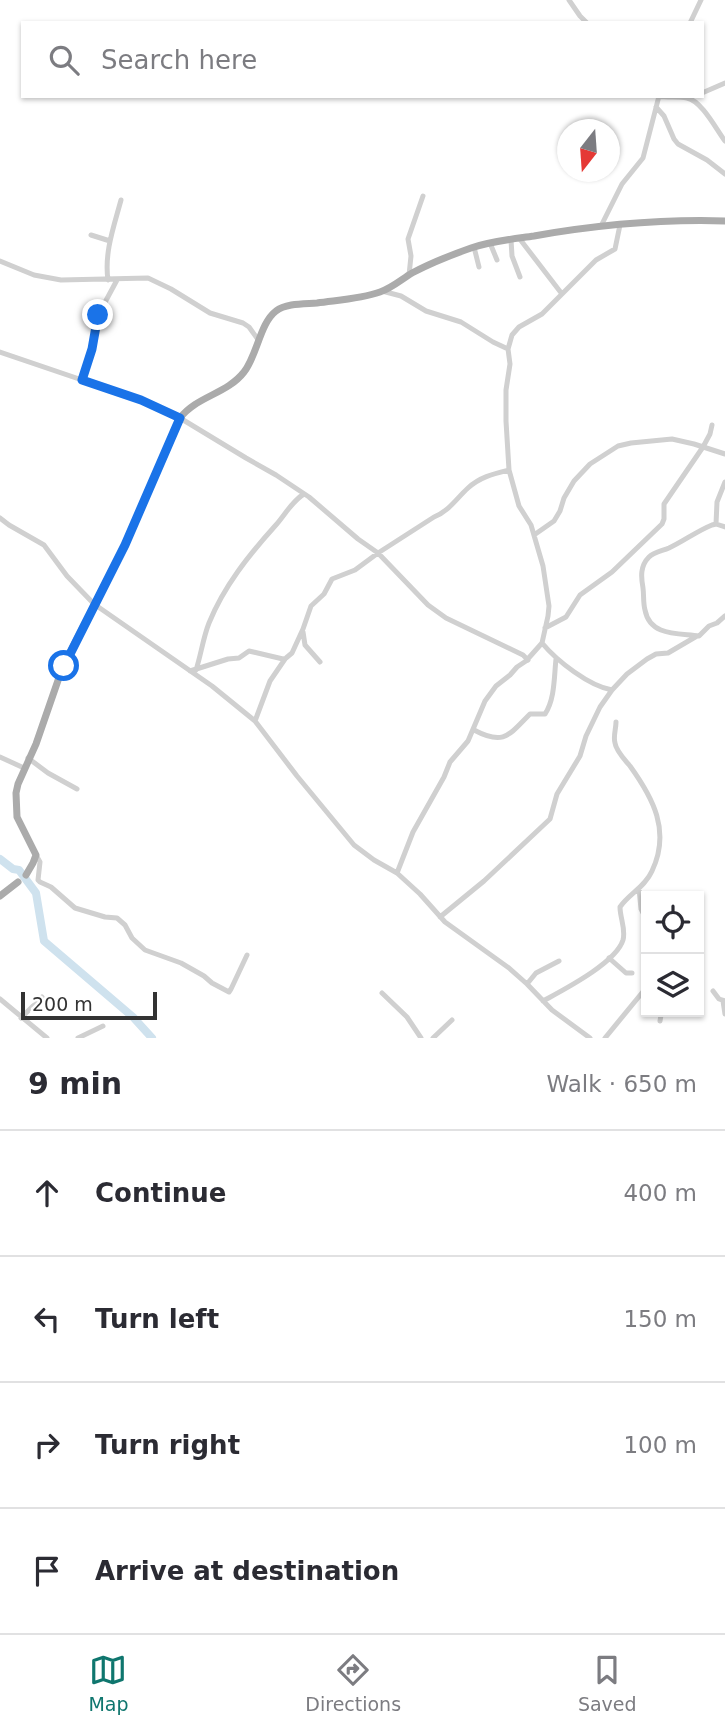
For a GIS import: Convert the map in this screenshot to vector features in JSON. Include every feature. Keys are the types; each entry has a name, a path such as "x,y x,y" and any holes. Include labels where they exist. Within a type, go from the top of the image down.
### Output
{"main road":[{"path":"26,875 36,855 17,817 16,793 64,666 125,545 180,418 195,404 228,386 243,374 253,359 271,316 281,308 294,305 344,300 382,291 445,257 490,243 601,226 666,220 725,221"},
{"path":"0,896 18,882"}],"street":[{"path":"569,0 585,21"},
{"path":"691,21 702,0"},
{"path":"704,92 725,83"},
{"path":"601,226 622,184 643,158 658,98"},
{"path":"694,98 725,141"},
{"path":"656,107 664,116 678,144 707,160 725,174"},
{"path":"409,275 411,256 408,239 424,196"},
{"path":"108,280 110,241 121,200"},
{"path":"397,873 410,840 450,762 474,730 484,703 496,686 528,660 542,643 549,612 549,598 534,535 519,506 509,470 506,390 510,364 508,349 512,335 519,327 542,314 596,260 615,249 620,225"},
{"path":"91,235 110,241"},
{"path":"515,239 562,294"},
{"path":"515,239 513,257 520,277"},
{"path":"490,243 496,260"},
{"path":"474,247 479,267"},
{"path":"0,261 24,272 51,279 152,279 211,313 243,323 259,341"},
{"path":"82,380 92,349 98,315 117,280"},
{"path":"382,291 401,296 426,311 461,322 508,349"},
{"path":"0,352 141,400 180,418 304,494 377,553 435,610 528,660"},
{"path":"545,628 564,618 580,595 612,572 662,524 664,504 703,447 712,425"},
{"path":"534,535 554,521 574,481 590,464 618,446 672,439 725,454"},
{"path":"255,722 270,681 294,648 311,606 324,594 332,579 355,570 377,553 443,513 478,480 509,470"},
{"path":"716,524 717,502 725,482"},
{"path":"192,671 208,625 224,592 258,543 298,497 304,494"},
{"path":"0,518 9,526 44,545 67,576 94,604 192,671 255,722 351,842 373,860 397,873 440,917 509,968 560,1017 590,1038"},
{"path":"697,636 667,632 650,622 645,610 640,575 650,557 689,535 716,524 725,527"},
{"path":"440,917 484,881 550,819 557,794 580,756 586,736 600,708 627,674 656,654 668,653 701,635 725,616"},
{"path":"303,629 305,645 320,662"},
{"path":"542,643 556,659 599,686 612,690"},
{"path":"192,671 239,658 249,651 286,658"},
{"path":"474,730 491,737 504,736 516,730 530,714 545,714 554,688 556,659"},
{"path":"543,1001 584,978 620,948 624,928 620,907 651,873 654,864 660,830 652,802 615,745 616,722"},
{"path":"0,757 24,768"},
{"path":"29,758 48,773 77,789"},
{"path":"36,855 40,862 38,880 58,892 71,906 117,918 145,950 181,963 229,992 247,955"},
{"path":"18,882 26,875"},
{"path":"639,887 641,909"},
{"path":"609,958 626,973 632,973"},
{"path":"527,984 536,973 559,961"},
{"path":"713,991 724,1001 725,1014"},
{"path":"382,993 407,1017 421,1038"},
{"path":"21,1017 42,997"},
{"path":"605,1038 641,998"},
{"path":"0,999 47,1038"},
{"path":"660,1021 661,1017"},
{"path":"433,1038 452,1020"},
{"path":"78,1038 103,1026"}],"waterway":[{"path":"0,859 13,869 19,870 36,893 44,941 133,1017 152,1038"}],"route":[{"path":"64,666 125,545 180,418 141,400 82,380 92,349 98,315"}]}
